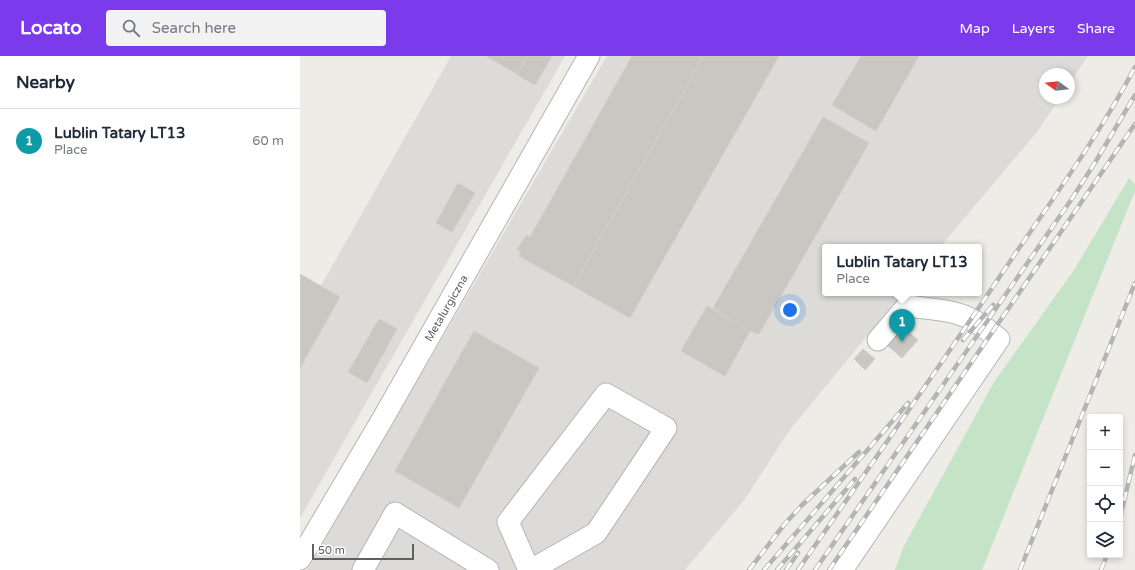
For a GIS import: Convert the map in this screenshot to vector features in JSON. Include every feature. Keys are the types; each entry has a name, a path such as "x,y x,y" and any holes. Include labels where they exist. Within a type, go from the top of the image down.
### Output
{"street":[{"name":"Metalurgiczna","path":"300,559 390,406 589,56"},
{"path":"842,570 999,339 971,319 963,316 954,313 907,306 878,340"},
{"path":"606,394 666,428 596,532 530,570 508,522 606,394"},
{"path":"363,570 395,513 488,570"}],"shaded area":[{"path":"451,56 565,56 300,518 300,323"},
{"path":"607,56 1088,56 1075,75 1075,68 1039,68 1039,104 1056,104 1037,132 943,244 822,244 822,296 900,296 789,431 745,499 685,570 307,570"}],"green space":[{"path":"1129,178 1135,185 1135,191 982,570 895,570 904,546 994,382 1074,270"}],"building":[{"path":"486,56 528,56 517,74"},
{"path":"528,56 552,56 535,85 517,75"},
{"path":"632,56 704,56 573,286 519,256 521,252 517,250 526,235 530,237"},
{"path":"704,56 779,56 630,318 573,286"},
{"path":"861,56 919,56 876,131 832,105"},
{"path":"823,117 869,143 759,334 750,331 713,308"},
{"path":"458,183 475,193 452,232 436,223"},
{"path":"300,274 340,297 300,368"},
{"path":"707,306 750,331 725,376 681,351"},
{"path":"379,319 397,329 367,383 348,372"},
{"path":"902,327 918,340 902,358 887,345"},
{"path":"474,331 539,368 459,508 395,471"},
{"path":"863,349 875,359 865,370 854,359"}],"railway":[{"path":"798,570 1078,162 1108,115 1135,67"},
{"path":"815,570 1071,200 1135,95"},
{"path":"829,570 1135,124"},
{"path":"1020,570 1135,283"},
{"path":"963,340 993,305"},
{"path":"764,570 908,403"},
{"path":"749,570 783,526 802,505 859,452"},
{"path":"1123,505 1135,455"},
{"path":"777,570 855,479"},
{"path":"786,570 798,553"},
{"path":"1101,570 1106,558"}],"place":[{"name":"Lublin Tatary LT13","path":"902,342"}]}
